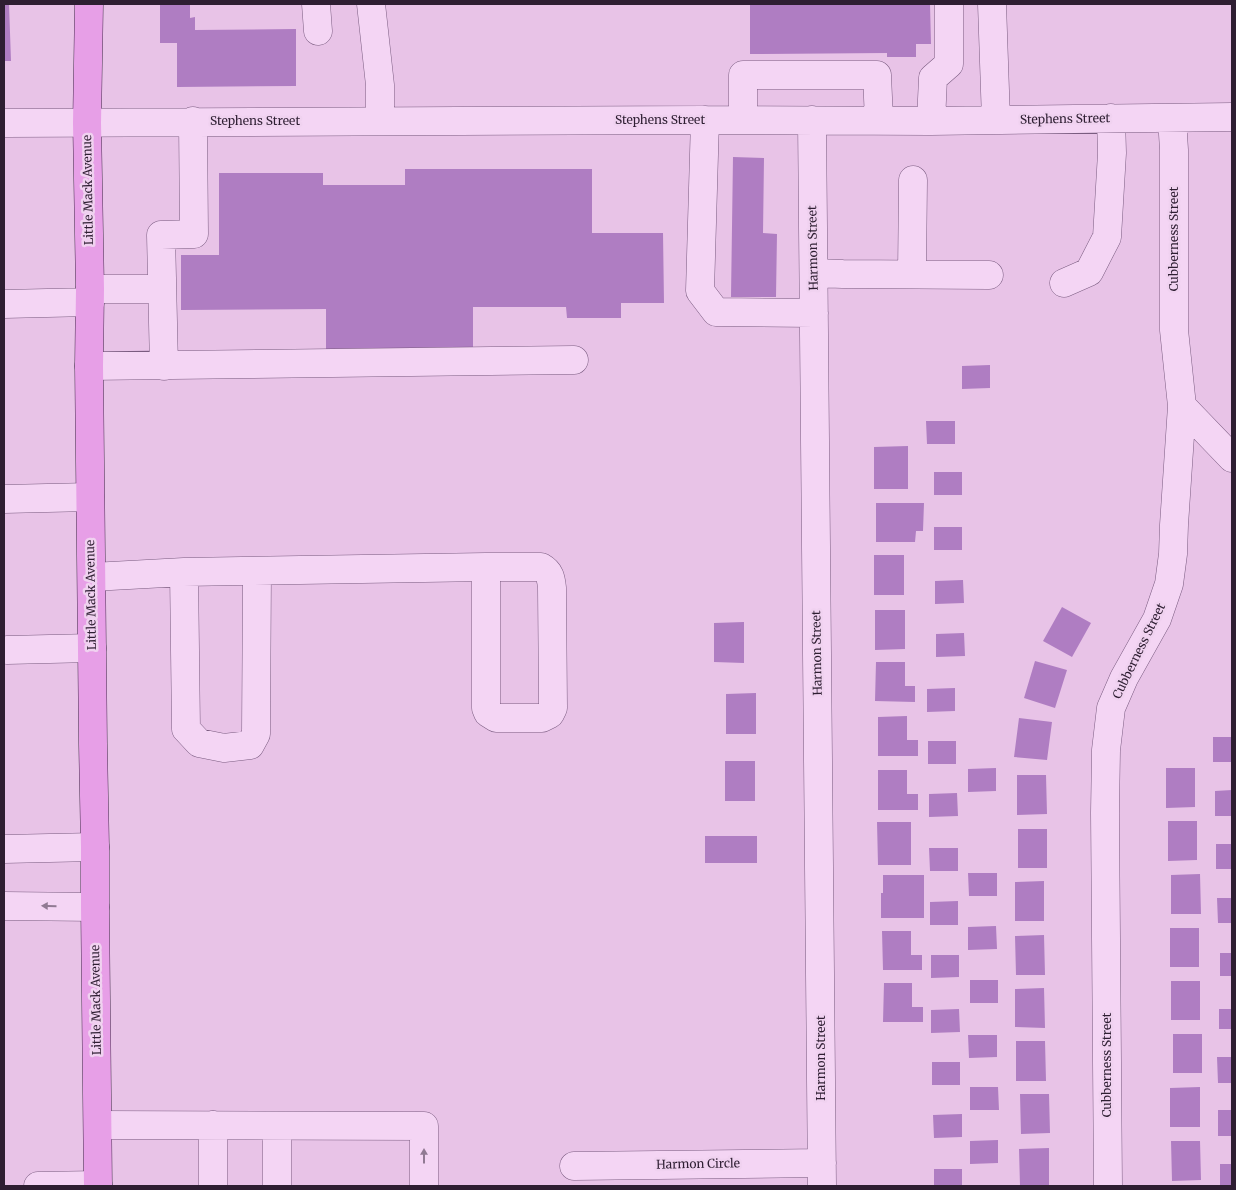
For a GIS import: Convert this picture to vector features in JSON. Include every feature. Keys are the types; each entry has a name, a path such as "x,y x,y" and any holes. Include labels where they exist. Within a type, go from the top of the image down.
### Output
{"main road":[{"name":"Little Mack Avenue","path":"89,4 87,123 98,1186"}],"street":[{"path":"316,4 318,31"},
{"path":"371,4 380,86 380,121"},
{"path":"931,121 933,78 949,64 949,4"},
{"path":"992,4 996,120"},
{"path":"743,120 743,75 878,75 879,120"},
{"name":"Stephens Street","path":"4,123 931,121 1232,117"},
{"path":"1064,283 1090,272 1107,237 1112,154 1111,118"},
{"name":"Cubberness Street","path":"1108,1186 1106,750 1112,708 1124,678 1157,619 1169,584 1173,554 1182,406 1174,330 1174,150 1172,118"},
{"path":"705,120 700,291 716,312 814,313"},
{"name":"Harmon Street","path":"812,120 822,1174"},
{"path":"164,366 161,235 194,234 193,122"},
{"path":"912,274 913,180"},
{"path":"814,273 990,275"},
{"path":"4,304 162,289"},
{"path":"89,366 574,360"},
{"path":"1182,406 1232,458"},
{"path":"4,499 90,497"},
{"path":"92,577 184,572 486,567 541,567 546,570 550,577 552,588 553,708 550,714 542,718 496,718 488,713 486,708 486,567"},
{"path":"184,572 186,729 199,743 224,748 250,745 256,734 257,571"},
{"path":"7,650 92,648"},
{"path":"4,849 95,847"},
{"path":"4,906 95,907"},
{"path":"98,1125 424,1126 424,1186"},
{"path":"213,1126 213,1186"},
{"path":"277,1126 277,1186"},
{"name":"Harmon Circle","path":"574,1166 822,1174"},
{"path":"38,1186 98,1186"}],"building":[{"path":"4,4 9,4 11,61 4,61"},
{"path":"160,4 190,4 190,18 195,17 195,30 296,29 296,86 177,87 177,43 160,43"},
{"path":"750,4 930,4 931,44 916,44 916,57 887,57 887,53 750,54"},
{"path":"733,157 764,158 763,233 777,234 776,297 731,297"},
{"path":"405,169 592,169 592,233 663,233 664,303 621,303 621,318 567,318 566,307 473,307 473,350 326,351 326,309 181,310 181,255 219,255 219,173 323,173 323,185 405,185"},
{"path":"990,365 990,388 962,389 962,366"},
{"path":"926,421 955,421 955,444 927,444"},
{"path":"908,446 908,489 874,489 874,447"},
{"path":"934,472 962,472 962,495 934,495"},
{"path":"876,503 924,503 923,531 916,531 915,542 876,542"},
{"path":"934,527 962,527 962,550 934,550"},
{"path":"874,555 904,555 904,595 874,595"},
{"path":"963,580 964,603 935,604 935,581"},
{"path":"1062,607 1091,623 1072,657 1043,641"},
{"path":"875,610 905,610 905,649 875,650"},
{"path":"744,622 744,663 714,662 714,623"},
{"path":"964,633 965,656 936,657 936,634"},
{"path":"1035,661 1067,670 1055,708 1024,698"},
{"path":"876,662 905,662 905,686 915,686 915,702 875,701"},
{"path":"955,688 955,711 927,712 927,689"},
{"path":"756,693 756,734 726,734 726,694"},
{"path":"907,716 907,740 918,740 918,756 878,756 878,717"},
{"path":"1019,718 1052,722 1047,760 1014,757"},
{"path":"1213,737 1232,737 1232,762 1213,762"},
{"path":"928,741 956,741 956,764 928,764"},
{"path":"725,761 755,761 755,801 725,801"},
{"path":"996,768 996,791 968,792 968,769"},
{"path":"1166,768 1195,768 1195,807 1166,808"},
{"path":"878,770 907,770 907,794 918,794 918,810 878,810"},
{"path":"1017,775 1046,775 1047,814 1017,815"},
{"path":"1232,790 1232,816 1215,816 1215,791"},
{"path":"957,793 958,816 929,817 929,794"},
{"path":"1168,821 1197,821 1197,860 1168,861"},
{"path":"877,822 911,822 911,865 878,865"},
{"path":"1018,829 1047,829 1047,868 1018,868"},
{"path":"705,836 757,836 757,863 705,863"},
{"path":"1216,844 1232,844 1232,869 1216,869"},
{"path":"929,848 958,848 958,871 930,871"},
{"path":"968,873 997,873 997,896 969,896"},
{"path":"1200,874 1201,914 1171,914 1171,875"},
{"path":"883,875 924,875 924,918 881,918"},
{"path":"1044,881 1044,921 1015,921 1015,882"},
{"path":"1217,898 1232,898 1232,923 1218,923"},
{"path":"958,901 958,925 930,925 930,902"},
{"path":"996,926 997,949 968,950 968,927"},
{"path":"1170,928 1199,928 1199,967 1170,967"},
{"path":"882,931 911,931 911,955 922,955 922,970 883,970"},
{"path":"1044,935 1045,975 1016,975 1015,936"},
{"path":"1220,953 1232,953 1232,976 1220,976"},
{"path":"931,955 959,955 959,977 931,978"},
{"path":"970,980 998,980 998,1003 970,1003"},
{"path":"1171,981 1200,981 1200,1020 1171,1020"},
{"path":"884,983 912,983 912,1007 923,1007 923,1022 883,1022"},
{"path":"1044,988 1045,1028 1015,1027 1015,989"},
{"path":"959,1009 960,1032 931,1033 931,1010"},
{"path":"1219,1009 1232,1009 1232,1029 1219,1029"},
{"path":"1173,1034 1202,1034 1202,1073 1173,1073"},
{"path":"968,1035 997,1035 997,1057 969,1058"},
{"path":"1016,1041 1045,1041 1046,1081 1016,1081"},
{"path":"1217,1057 1232,1057 1232,1083 1218,1083"},
{"path":"932,1062 960,1062 960,1085 932,1085"},
{"path":"970,1087 998,1087 999,1110 970,1110"},
{"path":"1200,1087 1200,1127 1170,1127 1170,1088"},
{"path":"1020,1094 1049,1094 1050,1133 1021,1134"},
{"path":"1218,1110 1232,1110 1232,1136 1218,1136"},
{"path":"962,1114 962,1137 934,1138 933,1115"},
{"path":"998,1140 998,1163 970,1164 970,1141"},
{"path":"1171,1141 1200,1141 1201,1180 1172,1181"},
{"path":"1049,1148 1049,1186 1020,1186 1019,1149"},
{"path":"1220,1164 1232,1164 1232,1186 1220,1186"},
{"path":"934,1169 962,1169 962,1186 934,1186"}]}
